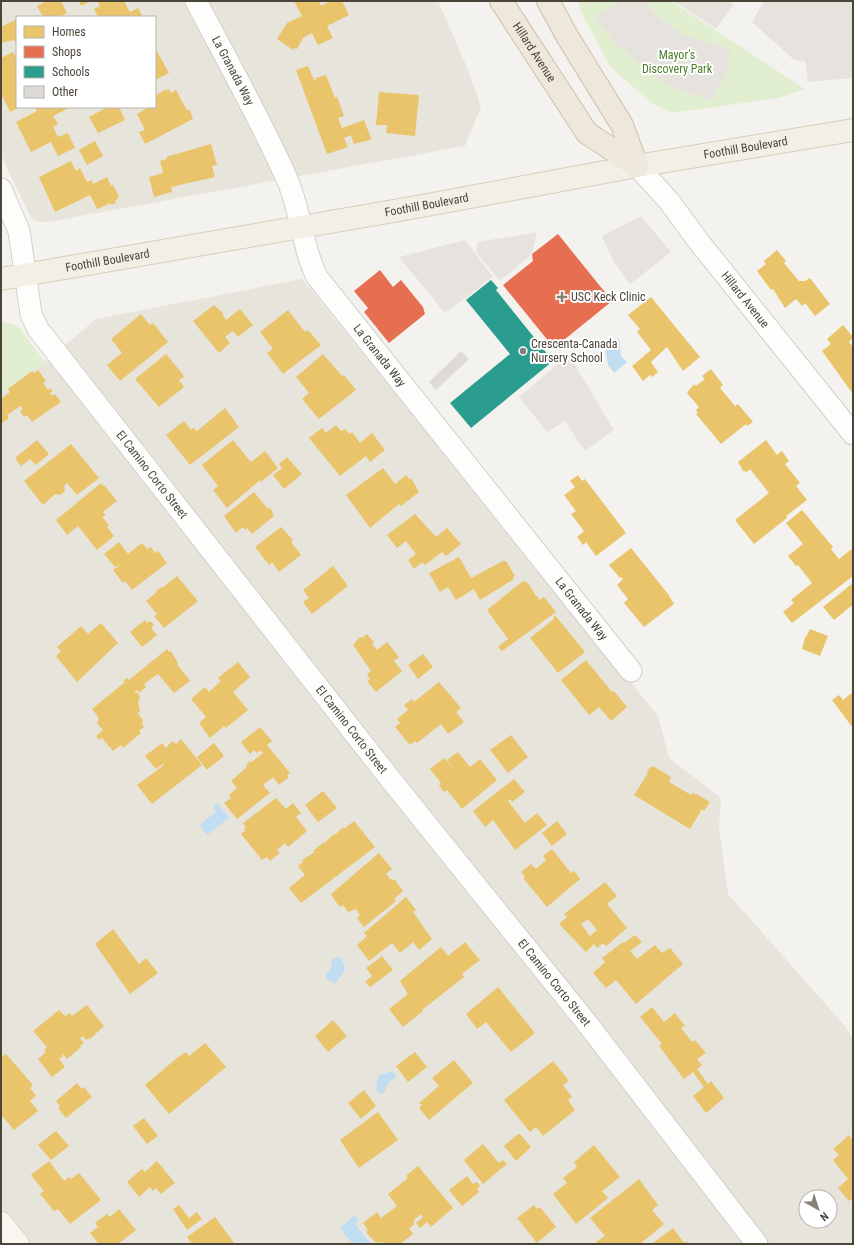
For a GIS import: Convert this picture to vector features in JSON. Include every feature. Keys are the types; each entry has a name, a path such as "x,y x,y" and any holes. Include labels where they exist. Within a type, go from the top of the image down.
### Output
{"highway":[{"name":"Hillard Avenue","path":"501,1 587,133 637,166"},
{"name":"Hillard Avenue","path":"548,1 567,36 622,125 637,166"}],"main road":[{"name":"Foothill Boulevard","path":"1,279 411,208 637,166 853,130"}],"street":[{"name":"La Granada Way","path":"196,1 288,180 302,226 311,264 317,277 631,671"},
{"name":"Hillard Avenue","path":"637,166 669,201 699,242 853,434"},
{"name":"El Camino Corto Street","path":"1,189 19,231 30,314 38,329 386,774 586,1022 757,1244"},
{"path":"1,1223 18,1244"}],"shaded area":[{"path":"1,1 438,1 467,67 481,107 465,146 47,222 37,222 31,217 1,156"},
{"path":"621,1 644,1 660,18 678,31 696,40 717,44 730,50 728,71 712,100 678,90 658,80 615,43 594,17"},
{"path":"674,1 729,1 734,4 716,29"},
{"path":"764,1 853,1 853,78 808,82 805,61 794,60 752,22"},
{"path":"641,216 671,252 630,284 613,261 602,236"},
{"path":"537,232 532,254 500,281 476,252 478,242"},
{"path":"465,240 493,277 445,313 399,257"},
{"path":"302,279 658,716 669,758 721,798 719,828 728,894 845,1026 853,1039 853,1244 1,1244 1,393 45,362 96,319"},
{"path":"569,355 614,430 585,451 565,421 547,432 519,397"}],"green space":[{"name":"Mayor's Discovery Park","path":"579,1 671,1 805,89 778,98 672,113 652,103 611,68 580,10"},
{"path":"1,321 18,326 45,362 1,393"}],"water":[{"path":"619,339 621,356 627,362 614,373 608,365 604,341"},
{"path":"218,803 229,818 207,835 199,825 216,812 213,807"},
{"path":"336,957 342,959 345,969 337,982 333,983 326,979 326,975 331,968 332,960"},
{"path":"389,1072 394,1072 396,1077 388,1083 384,1093 380,1094 376,1089 378,1076"},
{"path":"355,1215 359,1220 355,1224 371,1244 353,1244 340,1228"}],"building: Homes":[{"path":"47,1 61,1 67,13 61,16 42,16 37,6"},
{"path":"79,1 90,1 81,6"},
{"path":"97,1 124,1 130,12 138,8 142,16 98,16 94,9 100,6"},
{"path":"294,1 319,1 321,6 330,1 342,1 349,15 327,26 333,38 318,45 312,33 303,38 297,49 294,48 293,50 277,39 287,23 302,16"},
{"path":"16,20 16,43 14,40 1,43 1,27"},
{"path":"156,50 169,73 156,80"},
{"path":"13,52 16,57 16,108 18,108 10,112 1,93 1,58"},
{"path":"308,66 314,80 316,80 315,78 326,75 335,98 337,97 344,116 338,118 342,128 364,120 371,138 370,140 354,144 351,135 344,138 348,147 327,154 296,70"},
{"path":"166,89 167,91 169,89 171,93 176,90 186,109 190,111 193,119 145,144 139,132 145,130 137,114 147,108 156,108 156,95"},
{"path":"379,92 419,95 415,136 386,133 387,125 376,125"},
{"path":"35,108 66,108 53,116 58,124 53,127 58,137 68,133 75,148 58,156 51,142 31,152 16,122 37,111"},
{"path":"106,108 119,108 125,120 98,133 89,117"},
{"path":"95,141 103,156 87,165 79,150"},
{"path":"211,144 217,165 212,166 215,177 171,187 172,192 154,197 149,177 163,173 160,161 167,159 166,157"},
{"path":"71,161 76,171 80,168 87,182 92,180 93,184 107,177 111,186 113,185 119,197 115,201 116,203 111,205 111,203 97,209 90,195 55,212 39,177"},
{"path":"777,250 786,261 784,263 799,281 805,281 810,278 830,304 815,316 805,303 802,306 796,299 785,308 773,289 771,290 757,271 766,264 764,261"},
{"path":"651,297 700,357 683,371 667,347 651,362 658,372 652,377 650,375 643,381 632,366 651,350 637,332 640,329 628,315"},
{"path":"214,305 223,313 222,314 226,320 240,309 253,325 238,337 233,331 225,337 230,343 219,353 193,321"},
{"path":"288,310 305,332 308,330 321,345 283,374 267,353 273,349 260,332"},
{"path":"141,314 150,325 153,323 168,342 120,381 107,365 122,353 111,339"},
{"path":"843,325 853,337 849,342 853,347 853,394 822,351 831,344 827,339"},
{"path":"166,354 184,377 179,380 184,387 159,407 135,379"},
{"path":"323,354 342,376 344,375 356,390 319,419 302,399 309,393 296,377"},
{"path":"711,369 723,385 720,388 735,406 738,404 753,422 747,426 746,424 721,444 696,414 698,413 696,410 699,407 687,393 694,384 696,386 705,379 702,376"},
{"path":"38,370 46,381 43,383 48,390 50,388 53,391 50,393 52,396 55,394 61,402 32,422 27,415 24,417 20,411 23,409 20,406 7,415 9,418 1,424 1,399 10,392 8,389 32,371 34,373"},
{"path":"225,408 239,427 190,465 166,435 184,421 191,430 193,428 197,431"},
{"path":"336,425 341,431 345,429 350,434 352,432 360,443 372,433 385,450 370,462 366,456 340,476 309,438 322,428 326,433"},
{"path":"37,440 49,454 36,465 30,459 21,466 15,458"},
{"path":"233,440 251,462 265,451 278,468 261,482 260,480 227,508 213,490 218,486 202,465"},
{"path":"766,440 777,455 782,451 789,461 785,464 800,483 796,486 807,500 754,544 735,520 769,493 750,469 747,472 743,471 738,462"},
{"path":"71,444 99,478 77,495 67,483 64,486 65,491 60,495 55,494 43,505 24,481"},
{"path":"287,457 302,474 284,489 273,475 282,468 279,464"},
{"path":"383,468 395,484 406,475 410,480 411,478 419,492 401,506 399,504 370,528 346,495"},
{"path":"578,475 582,481 585,479 626,533 596,556 586,542 583,545 577,537 584,531 571,514 576,511 564,495 575,487 570,481"},
{"path":"101,483 117,501 103,512 106,515 102,517 109,525 107,527 114,536 97,550 78,526 67,535 56,520"},
{"path":"254,492 268,509 270,507 274,516 252,534 247,528 246,530 243,527 236,533 224,516"},
{"path":"802,510 833,547 831,549 839,559 853,548 853,576 792,623 783,612 794,603 791,600 812,583 798,565 796,566 788,556 803,544 786,523"},
{"path":"415,514 436,537 447,528 461,544 446,556 442,552 425,565 422,562 414,569 408,560 416,554 406,541 397,548 387,535"},
{"path":"281,527 293,540 291,542 301,555 279,572 272,562 269,565 255,547"},
{"path":"119,542 128,554 142,543 147,549 151,547 155,553 158,551 167,563 132,590 125,581 123,583 113,570 121,564 115,567 104,554"},
{"path":"631,548 668,594 674,604 644,627 624,603 628,599 617,585 623,579 621,577 620,578 609,565"},
{"path":"459,557 471,578 503,561 506,561 515,576 513,578 514,579 480,600 474,589 456,600 448,587 440,592 429,573"},
{"path":"333,566 348,586 312,614 303,602 309,598 303,590"},
{"path":"177,576 198,601 164,628 154,616 157,614 146,601 157,592 156,591"},
{"path":"523,581 528,583 539,600 544,597 556,612 502,651 498,647 508,639 487,610"},
{"path":"853,583 853,608 851,606 834,620 823,607"},
{"path":"555,615 585,652 558,673 530,638 554,619 553,618"},
{"path":"145,620 147,623 150,621 154,625 151,628 157,635 142,647 130,632"},
{"path":"101,623 118,643 77,682 56,656 61,651 57,647 81,626 88,634"},
{"path":"810,629 828,636 820,656 802,649 805,637"},
{"path":"367,634 374,642 372,644 377,650 387,642 399,657 394,661 402,671 376,692 367,681 370,679 367,674 371,671 353,645 360,637 362,638"},
{"path":"167,649 169,652 171,651 178,663 177,664 190,681 174,693 158,674 144,684 146,687 139,693 137,690 134,693 138,693 140,697 138,702 140,711 138,714 143,720 142,724 144,727 139,731 141,733 123,748 121,745 113,751 102,738 99,740 96,736 103,730 97,723 99,718 92,709 125,682 123,681 127,678 129,680"},
{"path":"423,654 433,667 418,679 408,665"},
{"path":"586,660 612,692 614,691 627,707 611,721 599,707 589,715 561,680"},
{"path":"238,662 250,677 233,692 248,710 226,728 224,726 210,738 199,723 206,717 191,699 205,687 209,692 221,681 218,678"},
{"path":"439,682 461,708 456,712 464,722 448,734 441,724 417,743 415,741 410,745 395,727 400,723 397,719 408,710 404,705 412,699 414,702"},
{"path":"853,692 853,728 832,700 839,695 843,700"},
{"path":"260,727 272,741 267,745 290,773 287,775 289,777 279,785 273,777 263,785 270,793 237,819 224,803 231,798 229,795 237,788 231,781 246,768 250,761 252,762 263,753 261,750 257,753 254,750 250,754 241,742"},
{"path":"511,735 528,757 508,773 490,750"},
{"path":"181,739 202,765 152,804 137,785 164,765 163,764 156,769 145,756 162,743 166,748 172,741 176,744"},
{"path":"214,743 224,756 207,770 197,757"},
{"path":"458,752 470,767 480,759 497,780 462,809 447,790 444,792 439,785 441,783 430,769 444,758 454,769 447,760"},
{"path":"653,766 671,777 669,782 691,795 693,793 710,802 704,811 702,809 690,829 634,795 648,773 647,772 650,767 651,768"},
{"path":"514,779 525,792 512,802 510,799 508,801 525,823 537,813 547,825 515,850 493,820 485,827 473,811"},
{"path":"323,791 337,808 318,822 305,805"},
{"path":"276,798 286,809 293,803 301,813 296,817 307,831 288,847 285,843 277,850 280,853 270,861 267,857 262,860 241,834 245,831 244,829 246,827 243,823"},
{"path":"354,821 375,847 301,903 289,888 305,875 298,866 303,862 302,860 315,852 313,851 324,842 325,844 326,841 334,834 335,835 343,827 344,829"},
{"path":"557,821 567,834 552,846 542,833"},
{"path":"552,849 571,873 574,871 580,879 547,907 523,878 525,877 521,872 531,864 537,868 546,860 543,856"},
{"path":"379,853 392,869 386,874 390,879 395,880 403,891 394,899 396,901 364,927 357,918 360,915 356,909 348,912 343,905 340,907 331,894"},
{"path":"605,882 617,896 607,904 627,928 606,946 603,943 597,948 594,944 586,952 559,924 567,917 564,914","holes":["588,919 597,930 590,936 581,924"]},
{"path":"406,897 416,910 413,912 432,939 419,950 413,942 400,953 392,943 369,961 357,945 367,936 364,933"},
{"path":"113,929 139,964 146,958 158,973 130,994 95,944"},
{"path":"635,935 642,942 630,951 637,959 655,945 662,953 670,948 683,964 636,1004 616,980 606,988 593,973 605,962 602,958"},
{"path":"465,942 480,960 462,974 464,977 403,1027 389,1009 408,994 400,981 441,947 448,956"},
{"path":"382,956 393,970 370,987 365,982 372,976 366,968"},
{"path":"498,987 535,1033 511,1052 486,1022 477,1029 466,1014"},
{"path":"87,1005 104,1026 89,1040 89,1038 86,1040 83,1036 80,1038 84,1043 67,1059 63,1054 63,1056 59,1059 65,1067 52,1077 38,1059 46,1052 44,1050 47,1047 33,1031 59,1010 65,1016 70,1013 72,1016"},
{"path":"652,1007 664,1022 675,1013 685,1026 681,1028 692,1042 695,1040 706,1053 697,1059 702,1065 697,1069 708,1084 711,1081 724,1098 706,1113 693,1096 704,1087 693,1072 684,1079 659,1046 662,1044 640,1017"},
{"path":"333,1020 347,1036 328,1052 315,1036"},
{"path":"205,1043 226,1067 169,1114 145,1085 178,1057 186,1052 189,1056"},
{"path":"415,1052 427,1067 408,1082 396,1066"},
{"path":"6,1054 33,1085 30,1088 36,1096 30,1101 38,1111 14,1130 3,1117 1,1119 1,1057"},
{"path":"454,1060 473,1083 429,1120 419,1108 422,1105 419,1103 439,1086 432,1078"},
{"path":"553,1061 569,1081 563,1085 572,1097 568,1100 575,1110 543,1136 536,1127 530,1132 504,1100"},
{"path":"77,1083 82,1089 84,1087 92,1097 66,1118 58,1108 60,1106 56,1101"},
{"path":"364,1090 376,1106 361,1119 348,1103"},
{"path":"378,1112 398,1140 359,1168 340,1140"},
{"path":"144,1118 158,1136 147,1144 133,1126"},
{"path":"56,1131 69,1146 51,1160 38,1145"},
{"path":"520,1134 531,1147 516,1161 504,1146"},
{"path":"849,1135 853,1141 853,1198 849,1201 838,1188 848,1179 833,1160 839,1155 833,1149"},
{"path":"483,1144 499,1163 503,1160 507,1164 483,1184 464,1160"},
{"path":"594,1145 620,1177 602,1191 608,1198 576,1224 553,1194 567,1183 563,1178 577,1167 574,1162"},
{"path":"49,1161 64,1181 69,1177 71,1179 79,1173 101,1200 70,1224 58,1209 54,1211 40,1194 44,1191 31,1175"},
{"path":"157,1161 175,1183 161,1194 156,1188 153,1191 150,1187 139,1197 127,1182 142,1169 145,1172"},
{"path":"418,1166 453,1208 431,1227 427,1222 420,1228 416,1223 423,1217 421,1214 414,1220 414,1225 409,1228 413,1234 400,1244 375,1242 366,1232 368,1230 363,1223 377,1212 381,1218 397,1206 388,1194 408,1178 406,1176"},
{"path":"467,1176 473,1184 477,1182 480,1186 477,1189 479,1192 462,1206 449,1190"},
{"path":"639,1179 658,1205 652,1210 664,1224 640,1244 598,1244 596,1242 605,1236 590,1218"},
{"path":"179,1205 189,1218 197,1212 202,1219 187,1230 173,1209"},
{"path":"534,1205 537,1209 540,1207 556,1227 537,1243 517,1218"},
{"path":"119,1209 136,1230 118,1244 99,1244 90,1233 98,1227 95,1223 107,1214 110,1217"},
{"path":"215,1217 235,1244 192,1244 187,1237"},
{"path":"673,1228 684,1243 686,1241 688,1244 652,1244"}],"building: Shops":[{"path":"558,234 612,301 554,348 503,285 533,261 532,254"},
{"path":"380,270 393,287 401,280 423,307 425,314 389,343 364,312 368,308 354,291"}],"building: Schools":[{"name":"Crescenta-Canada Nursery School","path":"491,280 498,288 496,290 553,361 471,428 450,403 510,354 466,300"}],"building: Other":[{"path":"461,351 469,359 436,390 429,382"}],"place":[{"name":"USC Keck Clinic","path":"562,297"},
{"name":"Crescenta-Canada Nursery School","path":"523,351"}]}
